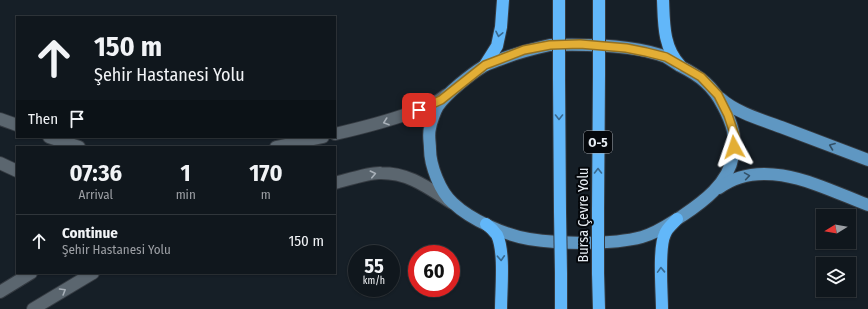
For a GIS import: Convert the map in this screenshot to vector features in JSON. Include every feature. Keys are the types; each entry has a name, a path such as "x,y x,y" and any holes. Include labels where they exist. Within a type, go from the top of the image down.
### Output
{"highway":[{"path":"485,65 497,46 501,27 503,0"},
{"name":"Bursa Çevre Yolu","path":"559,0 561,309"},
{"name":"Bursa Çevre Yolu","path":"599,0 599,309"},
{"path":"663,0 664,33 668,45 680,65"},
{"path":"662,309 662,243 664,234 677,219"},
{"path":"486,224 495,232 500,247 501,309"}],"main road":[{"path":"868,160 734,108 725,103 701,77 666,57 626,48 580,44 550,45 524,50 485,65 458,86 438,106 430,129 430,160 437,180 452,203 471,217 499,230 529,239 570,242 610,242 644,237 661,229 696,207 727,182 744,175 767,173 794,177 868,205"},
{"path":"713,192 726,176 733,158 735,136 728,115 718,95"}],"street":[{"path":"336,134 382,123 419,110 441,100 458,86"},
{"path":"0,119 16,125"},
{"path":"52,138 76,146"},
{"path":"281,146 318,138"},
{"path":"0,164 16,171"},
{"path":"336,183 380,172 406,176 422,183 452,203"},
{"path":"0,292 29,274"},
{"path":"33,309 91,274"}],"route":[{"path":"419,110 441,100 485,65 524,50 550,45 580,44 626,48 666,57 701,77 718,95 728,115 735,136 734,147"}]}
